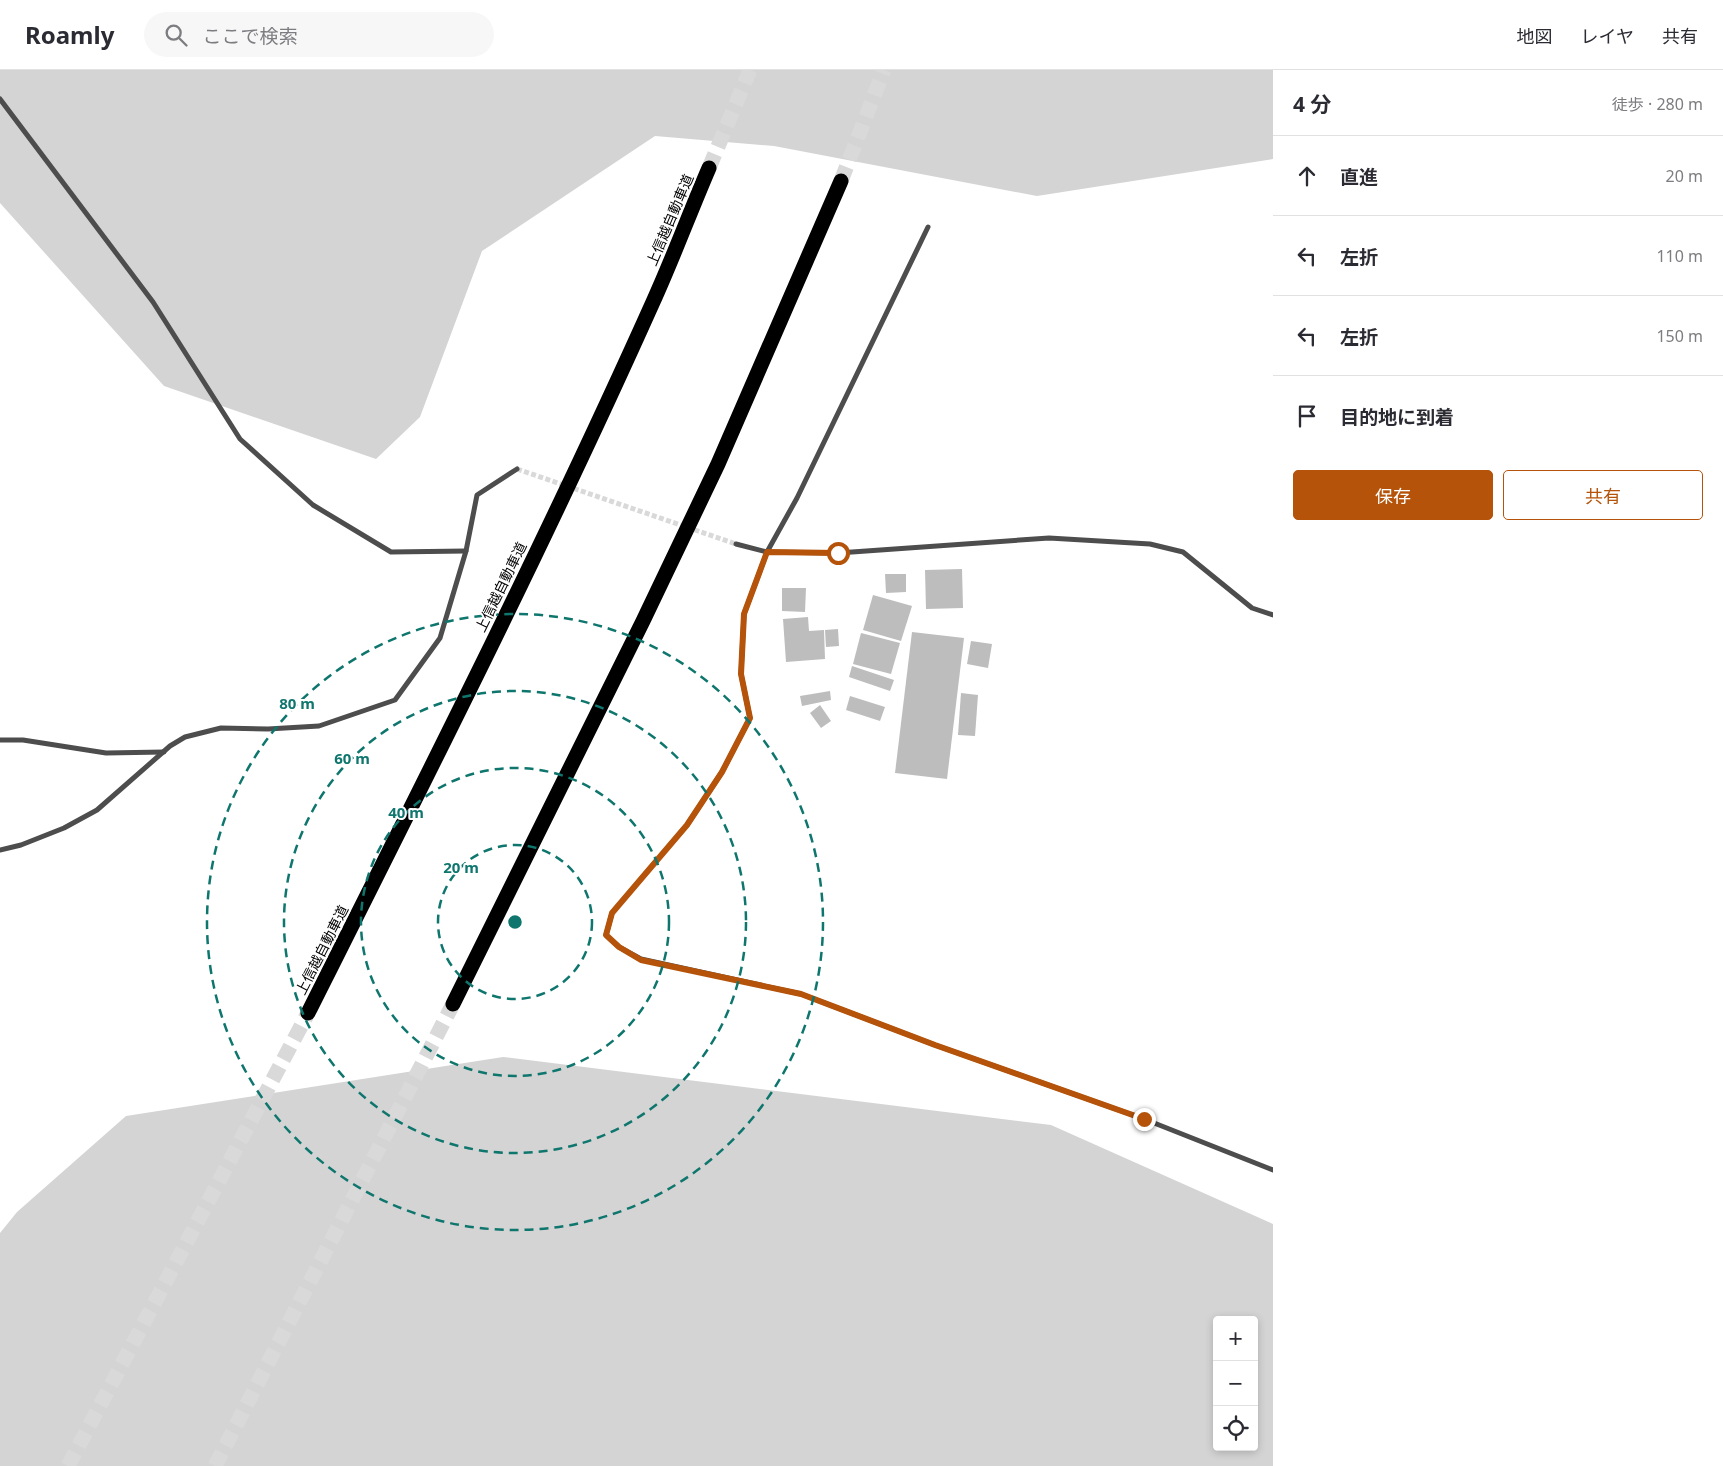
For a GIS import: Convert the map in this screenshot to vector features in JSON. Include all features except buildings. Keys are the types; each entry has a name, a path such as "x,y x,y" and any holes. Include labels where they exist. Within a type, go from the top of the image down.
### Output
{"highway":[{"name":"上信越自動車道","path":"308,1013 432,767 594,430 654,300 709,168"},
{"path":"453,1004 551,810 722,455 841,181"}],"street":[{"path":"0,99 153,302 240,439 312,505 391,552 466,551"},
{"path":"928,227 797,498 767,552 744,614 741,674 750,718 722,772 687,825 612,913 606,935 619,947 641,960 801,994 935,1045 1144,1119 1273,1170"},
{"path":"0,850 21,845 64,828 97,810 164,752 185,737 221,728 268,729 318,726 395,700 440,638 466,551 478,495 517,469"},
{"path":"736,544 767,552 838,553 1049,538 1150,544 1183,552 1252,608 1273,615"},
{"path":"0,740 23,740 106,754 164,752"}],"shaded area":[{"path":"0,70 1273,70 1273,159 1037,196 774,146 655,136 482,251 420,417 376,459 164,386 0,203"},
{"path":"503,1057 1051,1125 1273,1224 1273,1466 0,1466 0,1233 17,1212 126,1116"}],"tunnel":[{"path":"709,168 750,70"},
{"path":"841,181 884,70"},
{"path":"517,469 736,544"},
{"path":"215,1466 453,1004"},
{"path":"68,1466 308,1013"}],"route":[{"path":"838,553 767,552 744,614 741,674 750,718 722,772 687,825 612,913 606,935 619,947 641,960 801,994 935,1045 1144,1119"}]}
